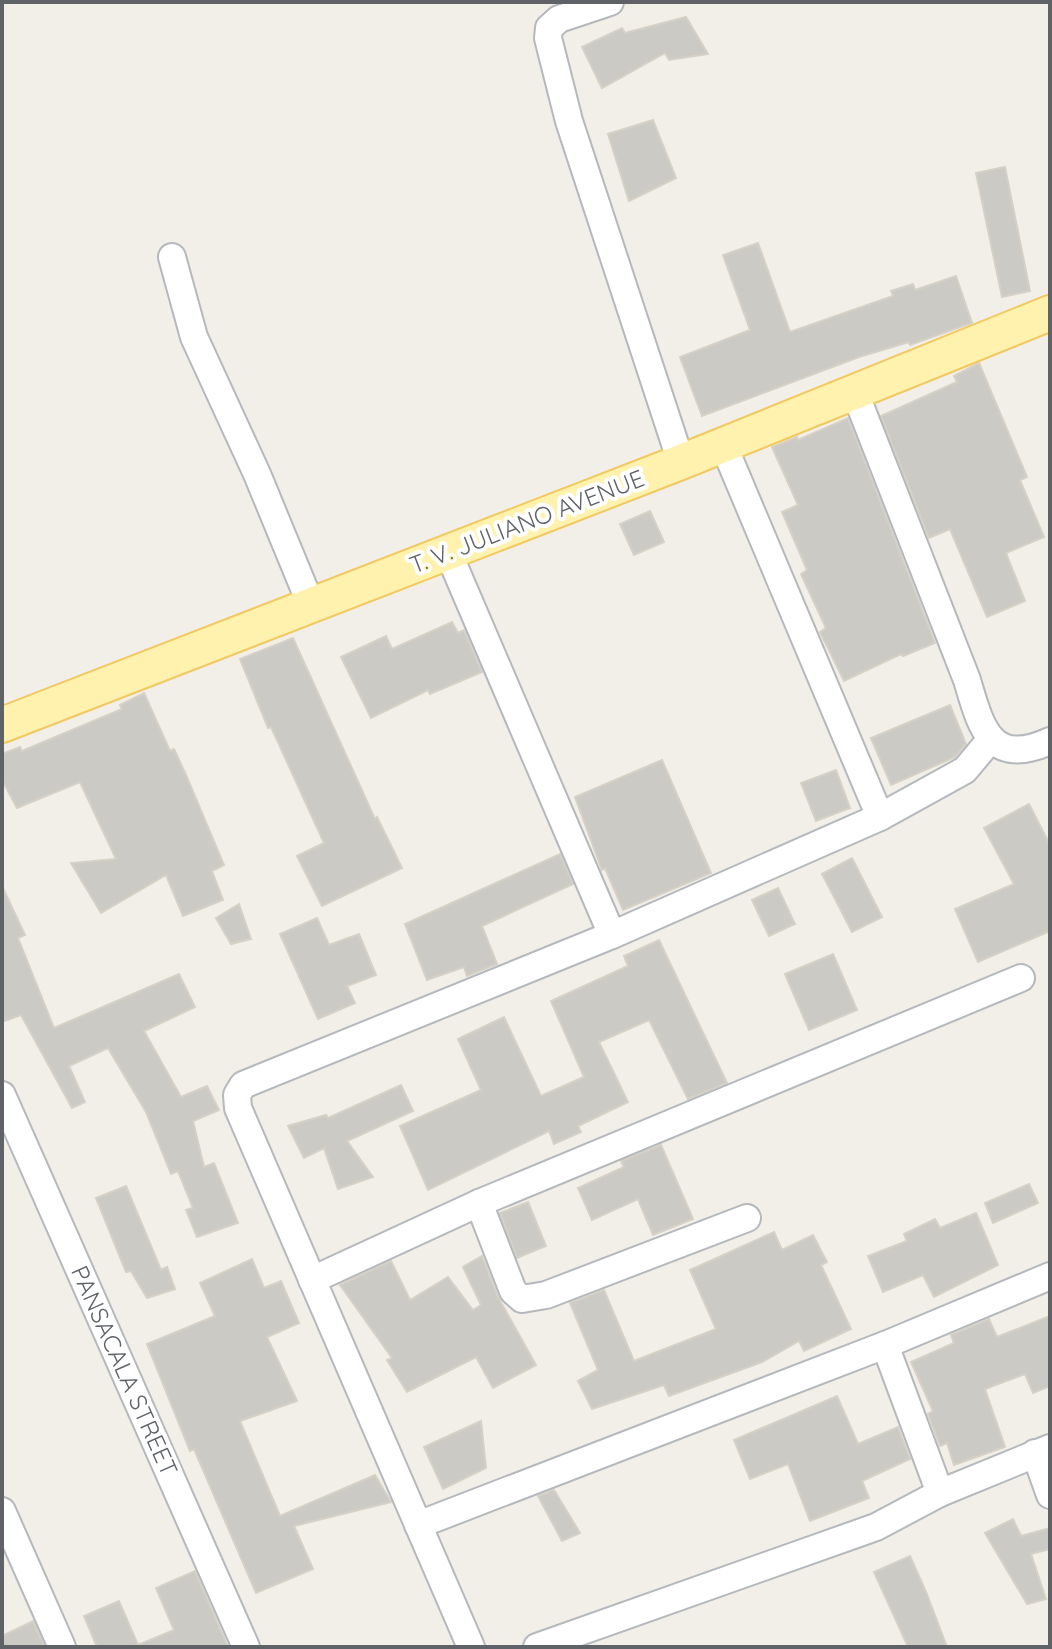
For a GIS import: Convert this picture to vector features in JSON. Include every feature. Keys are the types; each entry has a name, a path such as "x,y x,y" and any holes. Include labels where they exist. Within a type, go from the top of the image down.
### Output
{"main road":[{"name":"T. V. JULIANO AVENUE","path":"2,725 681,462 1050,313"}],"street":[{"path":"610,2 555,21 549,28 548,38 569,121 681,462"},
{"path":"172,257 198,349 257,474 311,605"},
{"path":"854,390 967,680 979,720 990,740 1003,748 1019,750 1050,741"},
{"path":"723,444 880,817"},
{"path":"448,552 612,935"},
{"path":"471,1647 238,1108 237,1095 243,1085 612,935 880,817 965,770 990,740"},
{"path":"312,1280 479,1203 1021,978"},
{"name":"PANSACALA STREET","path":"2,1095 246,1647"},
{"path":"479,1203 513,1291 522,1299 546,1295 747,1218"},
{"path":"418,1525 885,1345 1050,1276"},
{"path":"885,1345 940,1493"},
{"path":"537,1647 876,1527 940,1493 1042,1450 1050,1495"},
{"path":"2,1511 62,1647"}],"building":[{"path":"686,17 708,54 669,60 665,53 602,88 582,47 622,28 625,33"},
{"path":"653,120 676,178 629,201 608,134"},
{"path":"1005,167 1030,291 1002,297 976,173"},
{"path":"758,243 790,332 893,296 891,291 913,284 915,290 956,276 972,323 910,345 909,342 859,357 702,416 680,357 750,330 723,255"},
{"path":"979,363 1027,477 1020,480 1044,537 1006,553 1025,601 987,617 950,529 929,538 881,416 957,382 954,376"},
{"path":"848,418 935,643 903,656 901,654 844,681 820,632 826,628 801,574 807,570 782,512 798,505 772,447 797,437 798,440"},
{"path":"650,511 664,542 634,555 620,524"},
{"path":"452,622 458,633 464,630 482,672 430,694 428,690 371,718 341,657 386,636 392,649"},
{"path":"293,638 375,819 377,817 402,868 322,906 297,856 324,843 271,727 268,728 240,659"},
{"path":"144,693 170,751 174,749 224,865 212,871 223,900 183,916 166,875 101,913 71,863 116,859 80,782 17,808 2,780 2,754 20,747 22,751 122,709 120,705"},
{"path":"950,705 966,744 955,757 891,785 871,738"},
{"path":"662,760 711,873 623,910 605,868 602,870 575,797"},
{"path":"836,770 850,808 816,821 801,783"},
{"path":"1029,804 1050,845 1050,931 978,962 955,909 1014,884 984,828"},
{"path":"560,854 573,884 482,926 497,964 467,976 464,967 427,980 405,924"},
{"path":"852,858 882,917 852,932 822,874"},
{"path":"2,886 25,935 18,938 54,1028 179,974 195,1007 144,1031 181,1097 207,1086 219,1110 193,1121 204,1167 214,1163 238,1223 197,1237 186,1210 193,1208 178,1171 171,1174 146,1112 108,1048 69,1066 85,1102 72,1108 21,1015 2,1022"},
{"path":"778,888 795,924 769,936 752,900"},
{"path":"239,904 251,939 231,944 216,918"},
{"path":"317,918 329,945 359,934 376,975 347,986 355,1003 318,1019 280,934"},
{"path":"659,940 727,1083 688,1099 649,1020 599,1042 628,1102 578,1126 581,1132 554,1144 549,1131 428,1190 400,1126 481,1090 458,1039 504,1017 541,1096 584,1077 551,1001 628,966 624,956"},
{"path":"833,954 857,1010 809,1030 785,974"},
{"path":"401,1085 413,1111 347,1141 373,1177 338,1189 324,1148 304,1158 288,1126 326,1115 328,1118"},
{"path":"661,1145 693,1219 653,1235 638,1199 592,1220 578,1188 624,1167 621,1161"},
{"path":"1029,1184 1038,1203 993,1223 985,1203"},
{"path":"126,1186 161,1270 167,1267 175,1289 147,1298 131,1271 126,1272 96,1198"},
{"path":"528,1202 546,1246 517,1258 500,1213"},
{"path":"976,1213 998,1265 934,1297 923,1275 883,1292 868,1256 907,1241 904,1234 935,1219 940,1228"},
{"path":"774,1232 782,1250 813,1235 827,1262 821,1265 851,1329 804,1351 799,1341 762,1362 669,1396 664,1385 592,1409 578,1381 598,1370 570,1303 604,1290 634,1361 716,1329 690,1270"},
{"path":"482,1256 498,1297 536,1365 493,1388 476,1357 407,1392 387,1360 392,1358 340,1285 391,1261 410,1300 448,1277 473,1310 481,1305 463,1267"},
{"path":"252,1259 264,1288 281,1281 299,1323 267,1337 297,1401 240,1421 280,1516 375,1475 391,1502 294,1526 313,1569 256,1593 194,1449 190,1451 147,1344 215,1316 200,1283"},
{"path":"1050,1316 1050,1386 1033,1393 1025,1374 985,1389 1005,1447 954,1465 947,1443 940,1446 928,1414 933,1411 911,1362 954,1343 951,1335 989,1319 997,1337"},
{"path":"837,1396 858,1444 898,1427 910,1459 862,1481 869,1498 810,1521 788,1464 750,1479 734,1440"},
{"path":"481,1421 486,1468 443,1489 424,1447"},
{"path":"554,1490 580,1533 562,1541 538,1496"},
{"path":"1013,1519 1021,1536 1050,1528 1050,1549 1031,1554 1046,1599 1027,1604 985,1533"},
{"path":"910,1556 947,1647 908,1647 874,1572"},
{"path":"195,1571 228,1647 97,1647 84,1616 119,1601 138,1645 174,1630 156,1588"},
{"path":"33,1621 45,1647 2,1647 2,1636"}]}
